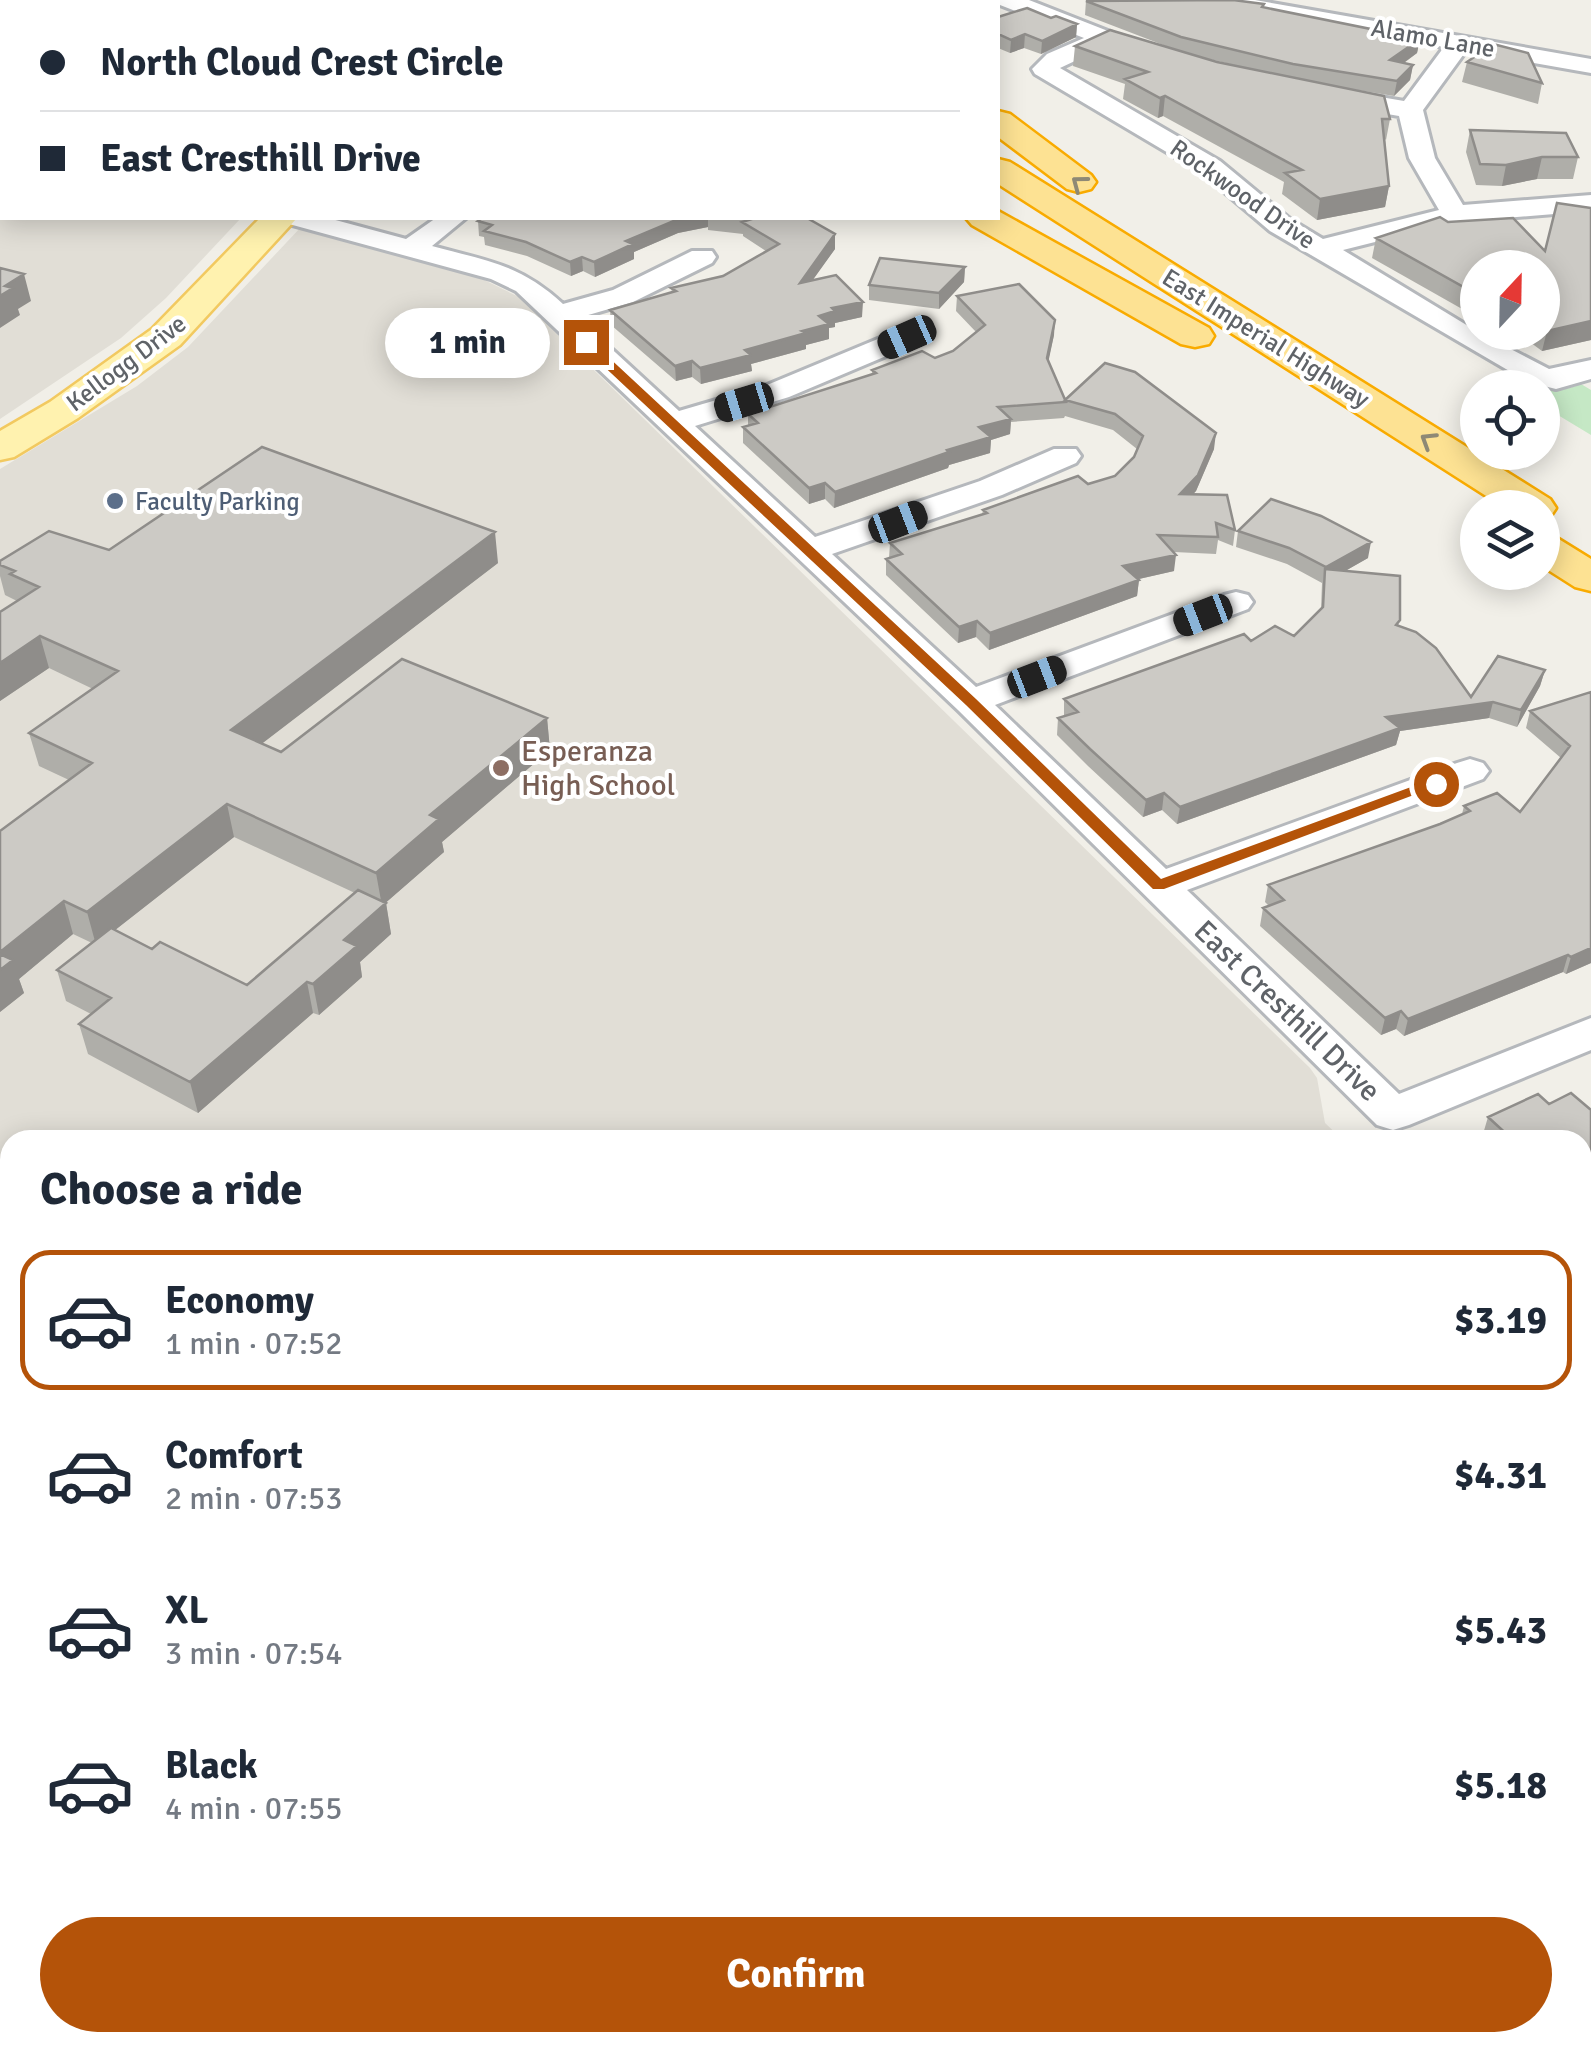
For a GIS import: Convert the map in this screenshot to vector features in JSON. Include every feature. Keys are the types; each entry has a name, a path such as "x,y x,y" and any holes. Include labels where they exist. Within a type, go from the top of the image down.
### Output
{"highway":[{"path":"1000,123 1367,418"},
{"name":"East Imperial Highway","path":"1000,170 1367,418 1460,492"},
{"name":"East Imperial Highway","path":"1000,197 1367,418 1501,490"},
{"path":"988,220 1367,418"},
{"path":"1560,523 1591,543"},
{"path":"1560,558 1591,578"}],"main road":[{"name":"Kellogg Drive","path":"0,448 76,402 166,337 277,220"}],"street":[{"name":"Alamo Lane","path":"1215,0 1591,66"},
{"name":"Rockwood Drive","path":"1018,1 1113,41 1056,59 1044,69 1053,78 1211,167 1280,225 1539,376 1556,380 1591,369"},
{"path":"1410,110 1460,43"},
{"path":"1303,91 1410,110"},
{"path":"1410,110 1422,158 1456,214"},
{"path":"1319,248 1456,214 1591,203"},
{"name":"East Cresthill Drive","path":"307,220 501,273 526,285 971,702 1393,1114 1586,1041"},
{"path":"412,248 450,220"},
{"path":"557,315 623,296 702,257"},
{"path":"672,424 778,392 907,337"},
{"path":"807,552 991,488 1065,456"},
{"path":"971,702 1236,602"},
{"path":"1158,886 1470,771"}],"shaded area":[{"path":"0,220 239,220 166,298 121,338 0,419"},
{"name":"Esperanza High School","path":"302,226 476,276 519,297 1310,1068 1317,1078 1325,1123 1332,1130 0,1130 0,469 137,386 188,347"}],"green space":[{"path":"1581,384 1591,390 1591,435 1560,416 1560,389"}],"building":[{"path":"1233,0 1420,39 1390,60 1413,65 1397,81 1293,64 1181,37 1086,1"},
{"path":"1027,8 1077,24 1042,41 1025,34 1011,40 1000,35 1000,16"},
{"path":"1110,30 1217,62 1384,96 1390,119 1382,119 1389,186 1320,199 1285,173 1302,170 1165,96 1160,98 1125,79 1148,72 1075,46"},
{"path":"1493,44 1528,53 1542,83 1467,62"},
{"path":"1470,130 1566,133 1578,157 1480,164"},
{"path":"1557,203 1591,208 1591,321 1560,328 1560,250 1545,250"},
{"path":"1440,217 1448,222 1513,218 1544,250 1460,250 1460,285 1376,238"},
{"path":"676,220 626,241 633,244 594,262 582,257 570,262 526,242 484,231 492,225 478,221"},
{"path":"810,220 835,234 800,283 836,275 863,302 832,308 835,311 819,316 829,324 745,350 751,355 700,368 692,361 675,366 610,310 676,291 671,288 723,276 779,244 742,222"},
{"path":"880,258 965,267 939,293 869,285"},
{"path":"0,268 24,274 5,286 13,288 0,296"},
{"path":"1019,284 1055,320 1047,358 1066,402 998,407 1011,419 979,427 991,437 835,492 825,483 809,488 743,427 758,423 748,414 876,373 872,370 922,351 935,358 953,351 985,325 957,296"},
{"path":"1105,363 1135,372 1216,433 1198,475 1180,494 1227,495 1235,530 1216,523 1218,537 1158,535 1176,555 1123,566 1139,580 990,633 977,621 959,627 886,559 902,554 890,543 987,513 983,510 1078,476 1088,484 1115,476 1134,457 1143,436 1115,414 1065,400"},
{"path":"262,447 495,532 231,730 281,752 402,659 547,718 430,815 439,819 376,873 227,804 87,912 64,901 0,952 0,831 92,763 29,733 118,671 40,636 0,663 0,612 39,587 10,574 15,571 0,565 0,561 49,531 109,550"},
{"path":"1271,499 1321,516 1371,542 1326,567 1289,548 1238,531"},
{"path":"1325,569 1400,576 1400,620 1396,625 1416,632 1436,648 1471,697 1498,656 1545,670 1521,710 1493,702 1386,717 1400,728 1180,807 1164,793 1146,800 1058,718 1078,712 1064,699 1244,634 1251,641 1275,626 1294,636 1323,607"},
{"path":"1591,692 1591,948 1408,1019 1401,1011 1385,1018 1263,908 1284,900 1268,885 1440,824 1470,811 1464,806 1497,793 1520,812 1570,746 1530,711"},
{"path":"358,890 386,903 344,940 357,946 313,984 307,982 190,1082 79,1024 111,998 57,970 111,928 152,949 160,942 247,985"},
{"path":"0,954 13,960 0,970"},
{"path":"1571,1093 1591,1110 1591,1130 1502,1130 1488,1117 1538,1094 1549,1104"}],"place":[{"name":"Faculty Parking","path":"115,501"},
{"name":"Esperanza High School","path":"501,768"}],"route":[{"path":"586,342 971,702 1158,886 1436,784"}]}
